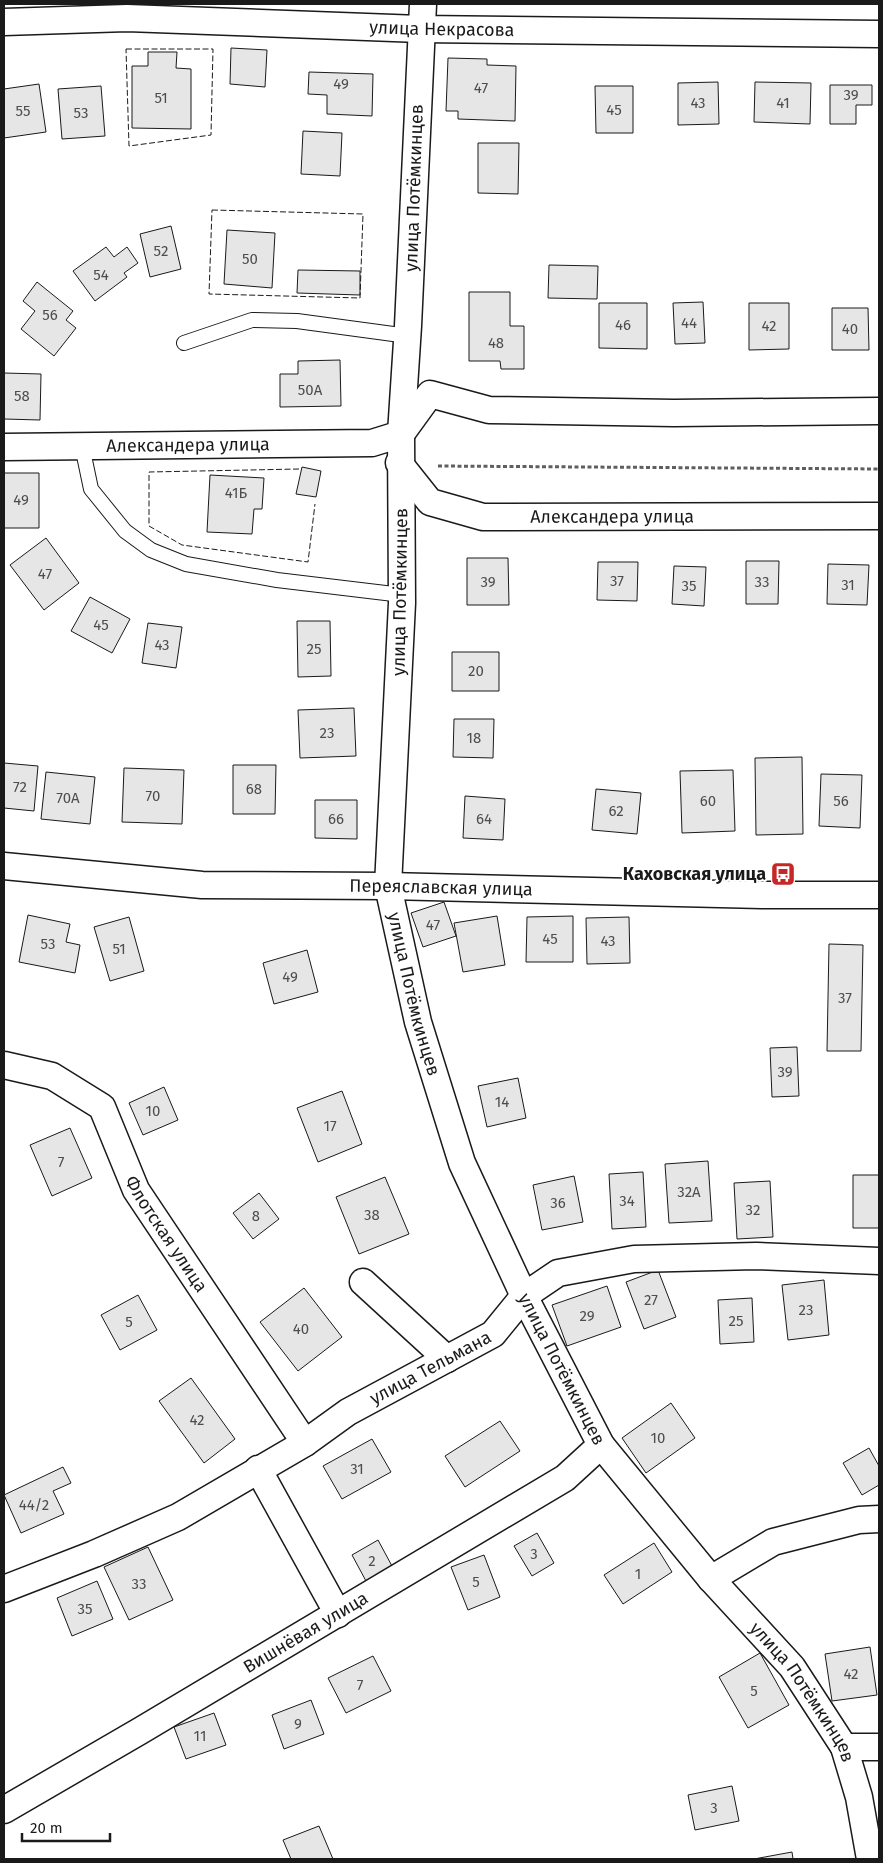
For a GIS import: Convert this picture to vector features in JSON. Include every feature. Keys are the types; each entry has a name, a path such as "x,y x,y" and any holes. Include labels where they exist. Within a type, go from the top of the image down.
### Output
{"street":[{"name":"улица Потёмкинцев","path":"423,4 420,30 408,336 401,434 402,595 388,886 418,1022 462,1163 524,1296 601,1445 711,1579 792,1667 844,1747 859,1798 870,1859"},
{"name":"улица Некрасова","path":"4,22 128,18 420,30 879,34"},
{"path":"401,434 430,394 489,410 674,413 879,411"},
{"name":"Александера улица","path":"4,447 372,443 401,434"},
{"name":"Александера улица","path":"372,443 402,465 430,502 483,517 879,516"},
{"name":"Переяславская улица","path":"4,866 202,885 388,886 762,895 879,895"},
{"name":"Флотская улица","path":"4,1065 52,1076 102,1107 136,1190 305,1443"},
{"name":"улица Тельмана","path":"4,1589 94,1554 178,1517 305,1443 348,1412 493,1334 524,1296 558,1272 634,1259 756,1256 879,1261"},
{"path":"363,1282 447,1359"},
{"name":"Вишнёвая улица","path":"4,1810 565,1478 601,1445"},
{"path":"258,1469 338,1614"},
{"path":"711,1579 773,1542 859,1520 879,1519"},
{"path":"844,1747 879,1748"}],"lane":[{"path":"184,343 252,320 297,321 408,336"},
{"path":"82,446 90,489 125,531 150,550 195,566 277,580 402,595"}],"path":[{"path":"432,466 879,469"}],"building":[{"path":"231,48 267,50 265,87 230,84"},
{"path":"148,52 177,52 176,68 191,69 191,129 132,128 132,66 148,66"},
{"path":"448,58 487,59 487,65 516,66 515,121 458,119 458,111 446,111"},
{"path":"309,72 373,74 372,116 327,114 327,95 308,94"},
{"path":"718,82 719,124 678,125 678,83"},
{"path":"755,82 811,83 810,124 754,122"},
{"path":"39,84 46,132 4,138 4,89"},
{"path":"830,85 872,85 872,105 856,105 856,124 830,124"},
{"path":"101,86 105,136 62,139 58,89"},
{"path":"595,86 633,86 633,133 596,133"},
{"path":"303,131 342,133 340,176 301,174"},
{"path":"478,143 519,143 518,194 478,193"},
{"path":"171,226 181,269 150,277 140,234"},
{"path":"227,230 275,233 272,288 224,284"},
{"path":"106,247 114,257 127,247 138,263 124,273 127,277 95,301 73,271"},
{"path":"549,265 598,266 597,299 548,298"},
{"path":"298,270 360,271 360,295 297,293"},
{"path":"37,282 73,311 66,320 76,328 54,356 21,329 35,311 23,301"},
{"path":"469,292 510,292 510,326 524,326 524,369 501,369 500,361 469,361"},
{"path":"703,302 705,343 675,344 673,303"},
{"path":"599,303 647,303 647,349 599,348"},
{"path":"749,303 789,303 789,349 749,350"},
{"path":"832,308 868,308 869,350 832,350"},
{"path":"340,360 341,406 280,407 280,374 298,374 298,361"},
{"path":"4,373 41,374 40,420 4,419"},
{"path":"302,467 321,471 316,497 296,494"},
{"path":"4,473 39,473 39,528 4,528"},
{"path":"210,475 264,478 262,509 254,509 252,534 207,532"},
{"path":"46,538 79,583 44,610 10,565"},
{"path":"467,558 508,558 509,605 467,605"},
{"path":"746,561 779,561 778,604 746,604"},
{"path":"598,562 638,562 637,601 597,600"},
{"path":"828,564 869,565 867,605 827,604"},
{"path":"674,566 706,567 704,606 672,604"},
{"path":"90,597 130,619 112,653 71,631"},
{"path":"297,621 330,621 331,676 298,677"},
{"path":"148,623 182,627 176,668 142,663"},
{"path":"452,652 499,652 499,691 452,691"},
{"path":"354,708 356,756 300,758 298,710"},
{"path":"454,719 494,719 493,758 453,757"},
{"path":"802,757 803,834 756,835 755,758"},
{"path":"4,763 38,766 34,811 4,808"},
{"path":"233,765 276,765 275,814 233,814"},
{"path":"124,768 184,770 182,824 122,822"},
{"path":"733,770 735,831 682,833 680,771"},
{"path":"46,772 95,777 90,824 41,819"},
{"path":"821,774 862,775 860,828 819,826"},
{"path":"596,789 641,793 637,834 592,830"},
{"path":"465,796 505,799 503,840 463,838"},
{"path":"315,800 357,800 357,839 315,838"},
{"path":"444,902 456,936 423,947 411,913"},
{"path":"28,915 70,924 66,942 80,945 75,973 19,962"},
{"path":"497,916 505,965 463,972 454,923"},
{"path":"573,916 573,962 526,962 527,917"},
{"path":"129,917 144,971 110,981 94,927"},
{"path":"629,917 630,963 587,964 586,918"},
{"path":"829,944 863,945 861,1051 827,1051"},
{"path":"307,950 318,992 274,1004 263,963"},
{"path":"797,1047 799,1096 772,1097 770,1048"},
{"path":"518,1078 526,1118 487,1127 478,1086"},
{"path":"164,1087 178,1120 143,1135 129,1103"},
{"path":"342,1091 362,1144 318,1162 297,1108"},
{"path":"70,1128 92,1178 52,1196 30,1145"},
{"path":"708,1161 712,1221 669,1223 665,1164"},
{"path":"643,1172 646,1227 612,1229 609,1174"},
{"path":"853,1175 879,1175 879,1228 853,1228"},
{"path":"574,1176 583,1222 542,1230 533,1185"},
{"path":"385,1177 409,1234 359,1254 336,1197"},
{"path":"770,1181 773,1237 737,1239 734,1183"},
{"path":"259,1193 279,1219 253,1239 233,1213"},
{"path":"658,1270 676,1317 644,1329 626,1282"},
{"path":"824,1280 829,1335 788,1340 782,1285"},
{"path":"607,1286 621,1327 567,1346 552,1305"},
{"path":"304,1288 342,1337 298,1371 260,1322"},
{"path":"138,1295 157,1330 120,1350 101,1315"},
{"path":"752,1298 754,1342 720,1344 718,1300"},
{"path":"191,1378 235,1439 204,1463 159,1401"},
{"path":"671,1403 695,1438 646,1473 622,1438"},
{"path":"500,1421 520,1451 465,1487 445,1456"},
{"path":"372,1439 391,1472 342,1499 323,1466"},
{"path":"869,1448 879,1466 879,1485 862,1495 843,1463"},
{"path":"63,1467 71,1483 53,1491 64,1514 21,1533 4,1495"},
{"path":"537,1533 554,1563 532,1576 514,1546"},
{"path":"378,1540 392,1566 366,1581 352,1555"},
{"path":"654,1543 672,1572 623,1604 604,1575"},
{"path":"148,1547 173,1600 129,1620 104,1567"},
{"path":"484,1555 500,1597 468,1610 451,1567"},
{"path":"97,1581 113,1619 72,1636 57,1598"},
{"path":"870,1647 877,1695 832,1701 825,1654"},
{"path":"760,1653 789,1705 748,1728 719,1677"},
{"path":"373,1656 391,1691 346,1713 328,1678"},
{"path":"311,1700 324,1734 284,1749 272,1715"},
{"path":"214,1713 226,1745 186,1759 174,1727"},
{"path":"732,1786 739,1821 695,1830 688,1795"},
{"path":"319,1826 333,1859 291,1859 283,1840"},
{"path":"792,1852 793,1859 754,1859"}],"fence":[{"path":"126,49 213,49 211,135 129,146 126,49"},
{"path":"212,210 363,214 360,298 209,294 212,210"},
{"path":"299,469 149,472 149,526 182,545 308,562 315,504"}],"place":[{"name":"Каховская улица","path":"783,874"}]}
